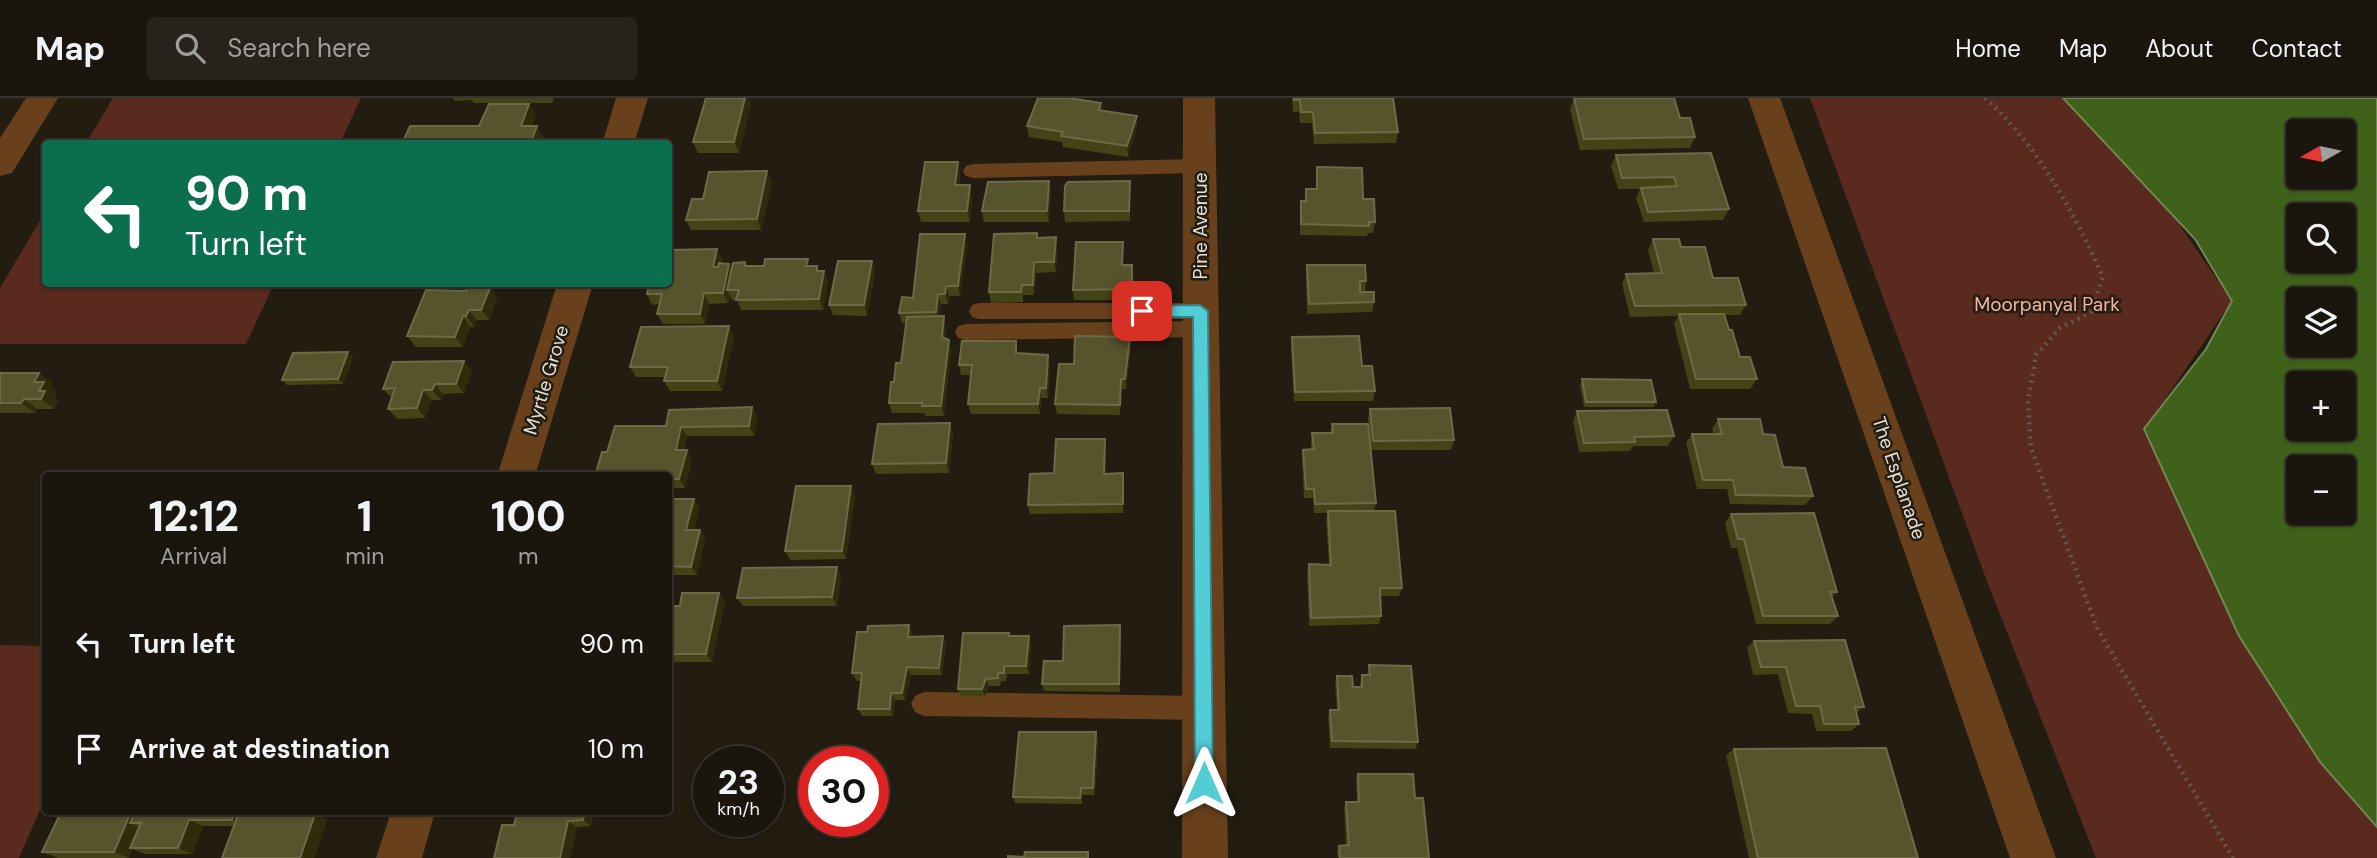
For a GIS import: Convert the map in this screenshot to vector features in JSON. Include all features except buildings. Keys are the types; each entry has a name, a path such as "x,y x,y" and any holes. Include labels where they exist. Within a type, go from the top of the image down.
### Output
{"street":[{"path":"0,164 42,98"},
{"path":"619,140 632,98"},
{"name":"Pine Avenue","path":"1199,98 1205,858"},
{"name":"The Esplanade","path":"1765,98 2033,858"},
{"name":"Myrtle Grove","path":"517,472 574,287"},
{"path":"399,858 412,815"}],"lane":[{"path":"973,171 1199,166"},
{"path":"979,312 1200,320"},
{"path":"966,332 1200,320"},
{"path":"924,704 1204,708"}],"path":[{"path":"1985,98 2035,153 2080,225 2103,277 2091,312 2060,328 2036,355 2028,401 2031,448 2097,628 2233,858"}],"green space":[{"path":"113,98 361,98 341,140 88,140"},
{"name":"Moorpanyal Park","path":"1810,98 2063,98 2174,217 2232,301 2145,429 2239,636 2320,762 2377,827 2377,858 2096,858 1988,584"},
{"path":"42,217 42,287 273,287 246,344 0,344 0,288"},
{"path":"0,645 42,646 42,805 19,858 0,858"}],"shaded area":[{"path":"2063,98 2377,98 2377,827 2320,762 2239,636 2144,429 2206,349 2232,301 2195,239"}],"route":[{"path":"1142,311 1200,311 1204,783"}]}
